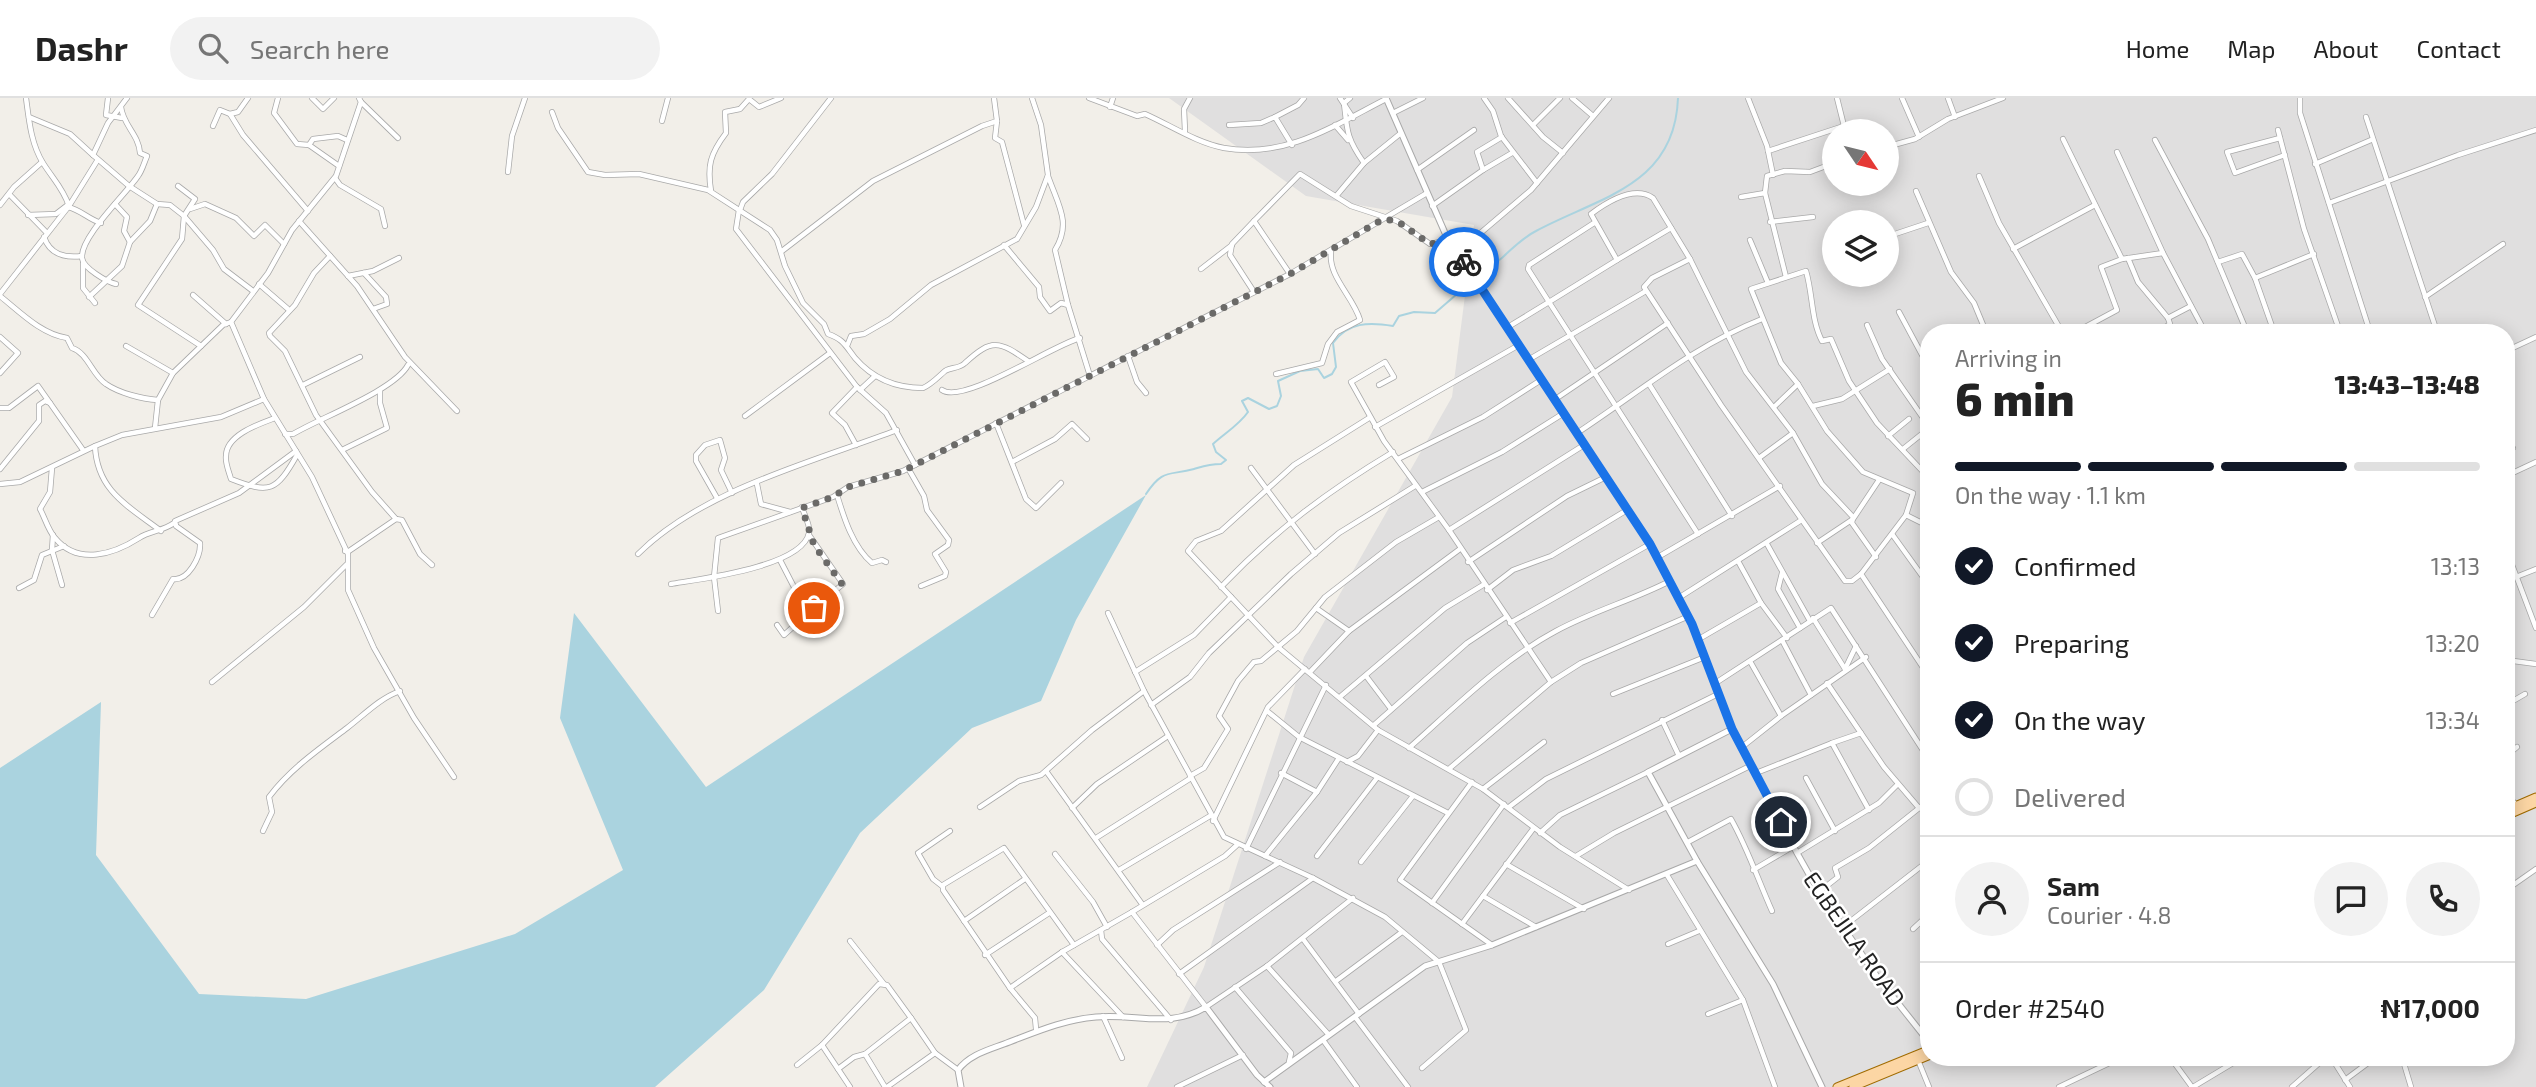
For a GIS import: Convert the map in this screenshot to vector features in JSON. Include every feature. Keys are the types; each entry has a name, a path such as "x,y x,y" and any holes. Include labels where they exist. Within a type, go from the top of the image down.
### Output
{"main road":[{"path":"2517,805 2536,797"},
{"path":"2515,812 2536,803"},
{"path":"1838,1087 1920,1053"},
{"path":"1854,1087 1918,1060"}],"street":[{"path":"26,98 42,162 63,188 69,206"},
{"path":"108,98 106,115 122,118"},
{"path":"93,155 127,98"},
{"path":"213,126 220,110 230,114 238,112 248,98"},
{"path":"278,98 274,113 284,130 297,144 309,145 339,166"},
{"path":"312,98 323,109 334,98"},
{"path":"508,172 513,136 524,98"},
{"path":"662,121 668,98"},
{"path":"711,191 708,168 717,145 726,134 725,112 740,109 748,99 759,107 781,98"},
{"path":"831,98 772,174 743,202 736,229 858,388 886,413 915,465"},
{"path":"993,98 998,121 995,138 1002,142 1024,226"},
{"path":"1032,98 1041,125 1048,175 1065,226 1065,234 1055,250 1068,306 1090,376"},
{"path":"1089,98 1137,116 1145,114 1161,125 1185,131 1225,148 1292,145 1353,118 1386,99"},
{"path":"1110,107 1113,98"},
{"path":"1185,131 1184,109 1190,98"},
{"path":"1229,125 1261,123 1298,105 1304,98"},
{"path":"1342,101 1350,98"},
{"path":"1393,113 1423,98"},
{"path":"1485,98 1493,111 1502,137 1537,183"},
{"path":"1508,98 1563,153"},
{"path":"1533,125 1560,98"},
{"path":"1572,98 1593,116"},
{"path":"1457,253 1537,183 1609,98"},
{"path":"1748,98 1768,152 1773,175"},
{"path":"1768,152 1844,126 1837,98"},
{"path":"1902,98 1919,137"},
{"path":"1948,98 1955,117"},
{"path":"1899,143 1919,137 1955,117 2003,98"},
{"path":"2300,98 2300,113 2367,324"},
{"path":"155,428 158,400 173,373 229,323 259,284 299,221 335,178 360,99 398,138"},
{"name":"EGBEJILA ROAD","path":"1386,99 1449,240 1650,544 1680,597 1699,639 1732,729 1819,892 1878,978 1920,1031"},
{"path":"1342,101 1353,118"},
{"path":"1342,101 1348,141"},
{"path":"95,303 83,288 82,256 100,223 139,176 147,156 140,153 139,141 122,118 121,107"},
{"path":"552,111 558,128 588,172 605,175 639,174 711,191 770,230 782,251 785,266 803,303 824,324 828,334 842,338 875,376 900,386 923,388 947,369 957,369 982,348 995,344 1011,348 1028,361"},
{"path":"230,114 243,135 308,211"},
{"path":"29,117 70,134 97,161 129,186 157,204 170,205 184,216 213,250 224,269 253,291"},
{"path":"1275,117 1292,145"},
{"path":"2365,117 2434,324"},
{"path":"782,251 833,209 883,174 998,121"},
{"path":"1335,125 1364,163"},
{"path":"1417,170 1474,130"},
{"path":"2278,130 2337,324"},
{"path":"2329,203 2458,155 2536,130"},
{"path":"1337,195 1364,163 1401,133"},
{"path":"309,145 313,139 325,136 347,140"},
{"path":"1483,170 1477,152 1502,137"},
{"path":"2280,138 2227,152 2235,173 2285,155"},
{"path":"2063,139 2122,259"},
{"path":"2155,139 2218,262 2244,324"},
{"path":"2315,163 2371,140"},
{"path":"2117,152 2163,253 2201,324"},
{"path":"1432,206 1512,153"},
{"path":"97,161 69,206 0,295 55,337 67,338 72,348 79,351 104,383 128,394 158,400"},
{"path":"0,205 14,187 42,162"},
{"path":"1786,277 1770,222 1765,193 1767,176 1785,171 1810,172 1822,168"},
{"path":"1201,269 1232,244 1300,174 1351,206 1383,219 1397,221 1430,244 1449,240"},
{"path":"847,346 851,337 864,334 890,319 931,285 1017,239 1036,207 1048,175"},
{"path":"1979,176 2013,250 2057,324"},
{"path":"335,178 340,185 381,209 385,226"},
{"path":"178,186 195,199 184,216 182,239 138,305 201,346"},
{"path":"1916,191 1951,272 1974,303 1983,324"},
{"path":"718,611 714,577 718,538 837,495 848,487 915,465 1290,274 1427,192"},
{"path":"1617,260 1591,214 1607,203 1634,192 1643,192 1658,203 1690,259 1746,372 1793,433 1822,484 1853,519 1852,523 1876,557"},
{"path":"1741,197 1765,193"},
{"path":"10,195 46,235 54,252 67,257 82,256"},
{"path":"115,204 127,217 124,231 130,242"},
{"path":"89,297 122,266 130,242 150,220 157,204"},
{"path":"190,210 205,204 236,218 254,236 265,225 284,244"},
{"path":"2013,250 2095,205"},
{"path":"28,215 56,214 69,206"},
{"path":"69,206 100,223"},
{"path":"1770,222 1813,217"},
{"path":"299,221 348,276 405,357 457,411"},
{"path":"1254,221 1290,274"},
{"path":"1594,223 1529,265 1528,269 1698,534"},
{"path":"1899,233 1928,223"},
{"path":"1508,327 1671,228"},
{"path":"1750,240 1768,283"},
{"path":"1230,255 1232,244"},
{"path":"2425,297 2503,244"},
{"path":"1004,245 1040,288 1040,296 1050,311 1061,303 1068,306"},
{"path":"1222,250 1230,255 1254,292"},
{"path":"1276,374 1322,363 1328,344 1337,332 1360,320 1356,303 1335,275 1330,260 1331,251"},
{"path":"2091,324 2117,310 2101,267 2122,259 2163,253"},
{"path":"2218,262 2242,254 2255,278 2271,324"},
{"path":"2255,278 2314,254"},
{"path":"330,256 314,273 295,305 288,309 269,333 285,351 303,385 307,400 319,418 372,492 396,519 402,520 420,554 432,565"},
{"path":"1321,257 1330,260"},
{"path":"348,276 364,273 399,258"},
{"path":"2128,258 2138,282 2168,317 2170,324"},
{"path":"1690,259 1646,282 1646,291 1687,355 1845,581 1861,574 1876,557 1906,515 1913,493 1863,472 1827,431 1813,405 1781,363 1751,289 1806,271 1815,307 1813,323 1822,341 1831,339 1856,390 1888,436 1920,468"},
{"path":"83,262 106,281 116,284"},
{"path":"364,273 386,297 387,304 372,309"},
{"path":"259,284 288,309"},
{"path":"1528,360 1646,291"},
{"path":"193,295 229,323 264,399 313,477 347,552 348,590 361,622 414,718 454,777"},
{"path":"2168,317 2191,306"},
{"path":"1899,312 1920,351"},
{"path":"1577,433 1687,355 1725,334 1762,319"},
{"path":"1554,400 1595,375 1668,323"},
{"path":"1867,325 1878,352 1920,415"},
{"path":"0,337 18,353 0,373"},
{"path":"2515,347 2536,337"},
{"path":"942,390 951,393 984,384 1080,338"},
{"path":"1375,427 1519,345"},
{"path":"126,346 173,373"},
{"path":"745,416 830,353"},
{"path":"1128,356 1137,382 1146,393"},
{"path":"303,385 360,357"},
{"path":"1380,386 1394,377 1385,362 1351,382 1369,418 1449,530 1483,585 1551,682"},
{"path":"285,434 292,434 319,418 380,390 408,365"},
{"path":"1813,405 1842,399 1890,369"},
{"path":"856,445 845,425 832,413 875,376"},
{"path":"1398,459 1483,417 1541,380"},
{"path":"1649,384 1732,516"},
{"path":"1774,407 1798,384"},
{"path":"0,408 9,408 38,386 83,450"},
{"path":"342,450 387,428 380,403 380,390"},
{"path":"0,484 19,482 52,468 83,450 122,435 220,417 264,399"},
{"path":"0,469 39,421 39,405 45,401 51,403"},
{"path":"1422,492 1502,452 1564,414"},
{"path":"275,418 247,430 231,443 225,454 230,479 263,490 279,483 297,453"},
{"path":"1369,418 1294,465 1221,531 1196,541 1188,551 1278,648 1341,696 1376,727 1483,789 1533,829 1630,890"},
{"path":"1888,436 1909,419"},
{"path":"996,423 1026,499 1037,508 1061,483"},
{"path":"1012,462 1055,439 1072,425 1087,439"},
{"path":"638,554 690,514 717,498 897,430"},
{"path":"1759,458 1793,433"},
{"path":"1903,449 1920,434"},
{"path":"717,498 696,461 696,455 705,445 720,440 725,458 721,470 732,493"},
{"path":"1449,530 1584,445"},
{"path":"95,446 101,480 115,495 161,531"},
{"path":"1221,587 1289,521 1337,486 1393,452"},
{"path":"52,468 50,492 40,509 53,534 65,546 101,556 222,502 297,453"},
{"path":"2515,472 2536,462"},
{"path":"908,468 921,491 927,510 949,540 948,545 935,554 946,572 945,576 921,586"},
{"path":"1251,468 1315,554"},
{"path":"1468,562 1567,496 1606,477"},
{"path":"1817,543 1853,519 1879,480"},
{"path":"757,484 761,503 789,512"},
{"path":"1151,705 1190,677 1248,616 1315,554 1353,524 1415,486"},
{"path":"1658,557 1780,486"},
{"path":"837,495 848,527 868,559 873,563 882,560 887,562"},
{"path":"777,625 784,635 842,584 809,534 802,508"},
{"path":"1488,590 1513,570 1551,556 1627,510"},
{"path":"1906,515 1920,522"},
{"path":"1096,838 1204,768 1228,729 1219,716 1238,681 1254,663 1278,648 1297,631 1330,592 1396,542 1439,517"},
{"path":"347,552 396,519"},
{"path":"1680,597 1801,521"},
{"path":"152,615 173,579 179,580 189,574 201,549 198,541 174,523"},
{"path":"53,534 52,550 62,585"},
{"path":"671,584 714,577 780,560 809,534"},
{"path":"1892,534 1920,573"},
{"path":"1357,768 1358,756 1376,727 1391,710 1467,643 1650,544"},
{"path":"1767,544 1811,620 1845,669"},
{"path":"19,588 34,580 42,555 65,546"},
{"path":"1119,870 1212,818 1217,818 1267,711 1349,631 1460,549"},
{"path":"780,560 795,589 814,608"},
{"path":"1738,561 1785,640 1811,695"},
{"path":"212,682 304,607 346,564"},
{"path":"2536,569 2516,577 2536,628"},
{"path":"1782,572 1778,589 1800,628"},
{"path":"1861,574 1920,663"},
{"path":"1409,748 1494,674 1528,649 1556,631 1635,599 1670,580"},
{"path":"1341,696 1445,608 1483,585"},
{"path":"1135,672 1194,635 1231,597"},
{"path":"1699,639 1761,603"},
{"path":"1315,608 1349,631"},
{"path":"1714,684 1751,663 1831,608 1866,657 1920,745"},
{"path":"1108,613 1151,705 1224,837 1353,898 1439,962 1466,1030 1422,1068"},
{"path":"1450,768 1551,682 1581,663 1689,616"},
{"path":"1845,669 1856,646"},
{"path":"1613,694 1705,657"},
{"path":"1742,747 1845,669 1866,657"},
{"path":"2515,661 2536,664"},
{"path":"1751,663 1781,716"},
{"path":"1366,677 1391,710"},
{"path":"1819,892 1838,877 1835,868 1869,848 1919,808 1898,784 1827,683"},
{"path":"1246,849 1326,685"},
{"path":"263,831 272,812 270,797 292,773 323,744 374,705 400,691"},
{"path":"981,807 1019,782 1046,771 1092,730 1144,691"},
{"path":"1432,903 1506,805 1546,779 1718,694"},
{"path":"2515,700 2525,694"},
{"path":"1267,711 1299,737 1448,813"},
{"path":"1662,720 1679,756"},
{"path":"1540,833 1560,815 1732,729"},
{"path":"1756,773 1861,733"},
{"path":"1072,808 1097,784 1168,736"},
{"path":"1483,789 1544,742"},
{"path":"1832,743 1869,810"},
{"path":"1346,762 1358,756"},
{"path":"1265,856 1317,792 1339,758"},
{"path":"1576,856 1614,833 1752,765"},
{"path":"1046,771 1142,904"},
{"path":"1648,772 1697,861 1773,984 1822,1087"},
{"path":"1281,773 1317,792"},
{"path":"1317,856 1377,778"},
{"path":"1807,778 1835,831"},
{"path":"1472,782 1400,880 1492,945"},
{"path":"1797,853 1869,810 1898,784"},
{"path":"1362,862 1413,796"},
{"path":"1688,842 1731,819 1746,846 1753,870 1772,911"},
{"path":"1462,924 1533,829"},
{"path":"950,831 918,852 933,879 942,886 985,955 1035,1018 1036,1029"},
{"path":"1010,988 1062,952 1225,856 1237,845"},
{"path":"1753,870 1794,846"},
{"path":"942,886 1002,847 1074,945"},
{"path":"1055,854 1093,902 1104,928 1102,939 1171,1020"},
{"path":"1270,867 1272,859"},
{"path":"1132,912 1266,1085 1289,1062 1425,966 1492,945 1697,861"},
{"path":"1157,945 1173,930 1280,862"},
{"path":"1506,864 1584,909"},
{"path":"1843,927 1920,867"},
{"path":"2515,884 2536,869"},
{"path":"1667,875 1743,1000 1775,1087"},
{"path":"1179,974 1313,878"},
{"path":"964,921 1025,879"},
{"path":"1483,895 1536,927"},
{"path":"958,1070 972,1057 1056,1023 1103,1016 1171,1020 1191,1016 1268,966 1353,898"},
{"path":"985,955 1049,913"},
{"path":"1913,929 1920,922"},
{"path":"1668,944 1699,931"},
{"path":"1336,981 1402,932"},
{"path":"1303,939 1336,981 1408,1087"},
{"path":"850,941 935,1053 958,1070 961,1087"},
{"path":"1062,952 1123,1017"},
{"path":"1268,966 1329,1035"},
{"path":"797,1065 822,1045 879,984 884,984"},
{"path":"1235,987 1291,1053 1289,1062"},
{"path":"1707,1014 1743,1000"},
{"path":"1103,1016 1122,1058"},
{"path":"838,1069 854,1057 865,1054 911,1018"},
{"path":"1323,1040 1357,1087"},
{"path":"822,1045 850,1087"},
{"path":"865,1054 886,1087 935,1053"},
{"path":"1177,1087 1243,1055"},
{"path":"1918,1060 1920,1065"},
{"path":"1920,1066 1929,1087"},
{"path":"2060,1087 2103,1066"},
{"path":"2176,1066 2193,1087 2228,1066"},
{"path":"2291,1087 2318,1066"},
{"path":"2335,1066 2350,1087"},
{"path":"2345,1080 2363,1066"},
{"path":"2405,1066 2411,1087"}],"shaded area":[{"path":"1169,98 2536,98 2536,1087 1147,1087 1204,967 1304,657 1452,397 1474,225 1306,196"}],"water":[{"path":"1146,495 1076,620 1041,701 972,728 860,833 764,990 655,1087 0,1087 0,768 101,702 96,855 199,994 306,999 515,934 623,870 560,718 574,613 706,787"}],"waterway":[{"path":"1477,276 1531,234 1630,185 1648,170 1663,151 1674,128 1678,98"},
{"path":"1146,494 1157,480 1167,474 1221,464 1226,460 1216,452 1213,444 1248,412 1242,401 1248,398 1269,409 1277,406 1281,396 1278,381 1300,371 1318,369 1324,378 1332,374 1336,367 1333,343 1345,331 1367,324 1393,326 1399,316 1414,312 1435,313 1472,281"}],"way so far":[{"path":"814,608 842,584 814,545 802,508 833,497 848,487 903,471 1290,274 1383,219 1397,221 1430,244 1449,240 1464,262"}],"route":[{"path":"1464,262 1650,544 1680,597 1699,639 1732,729 1781,822"}]}
